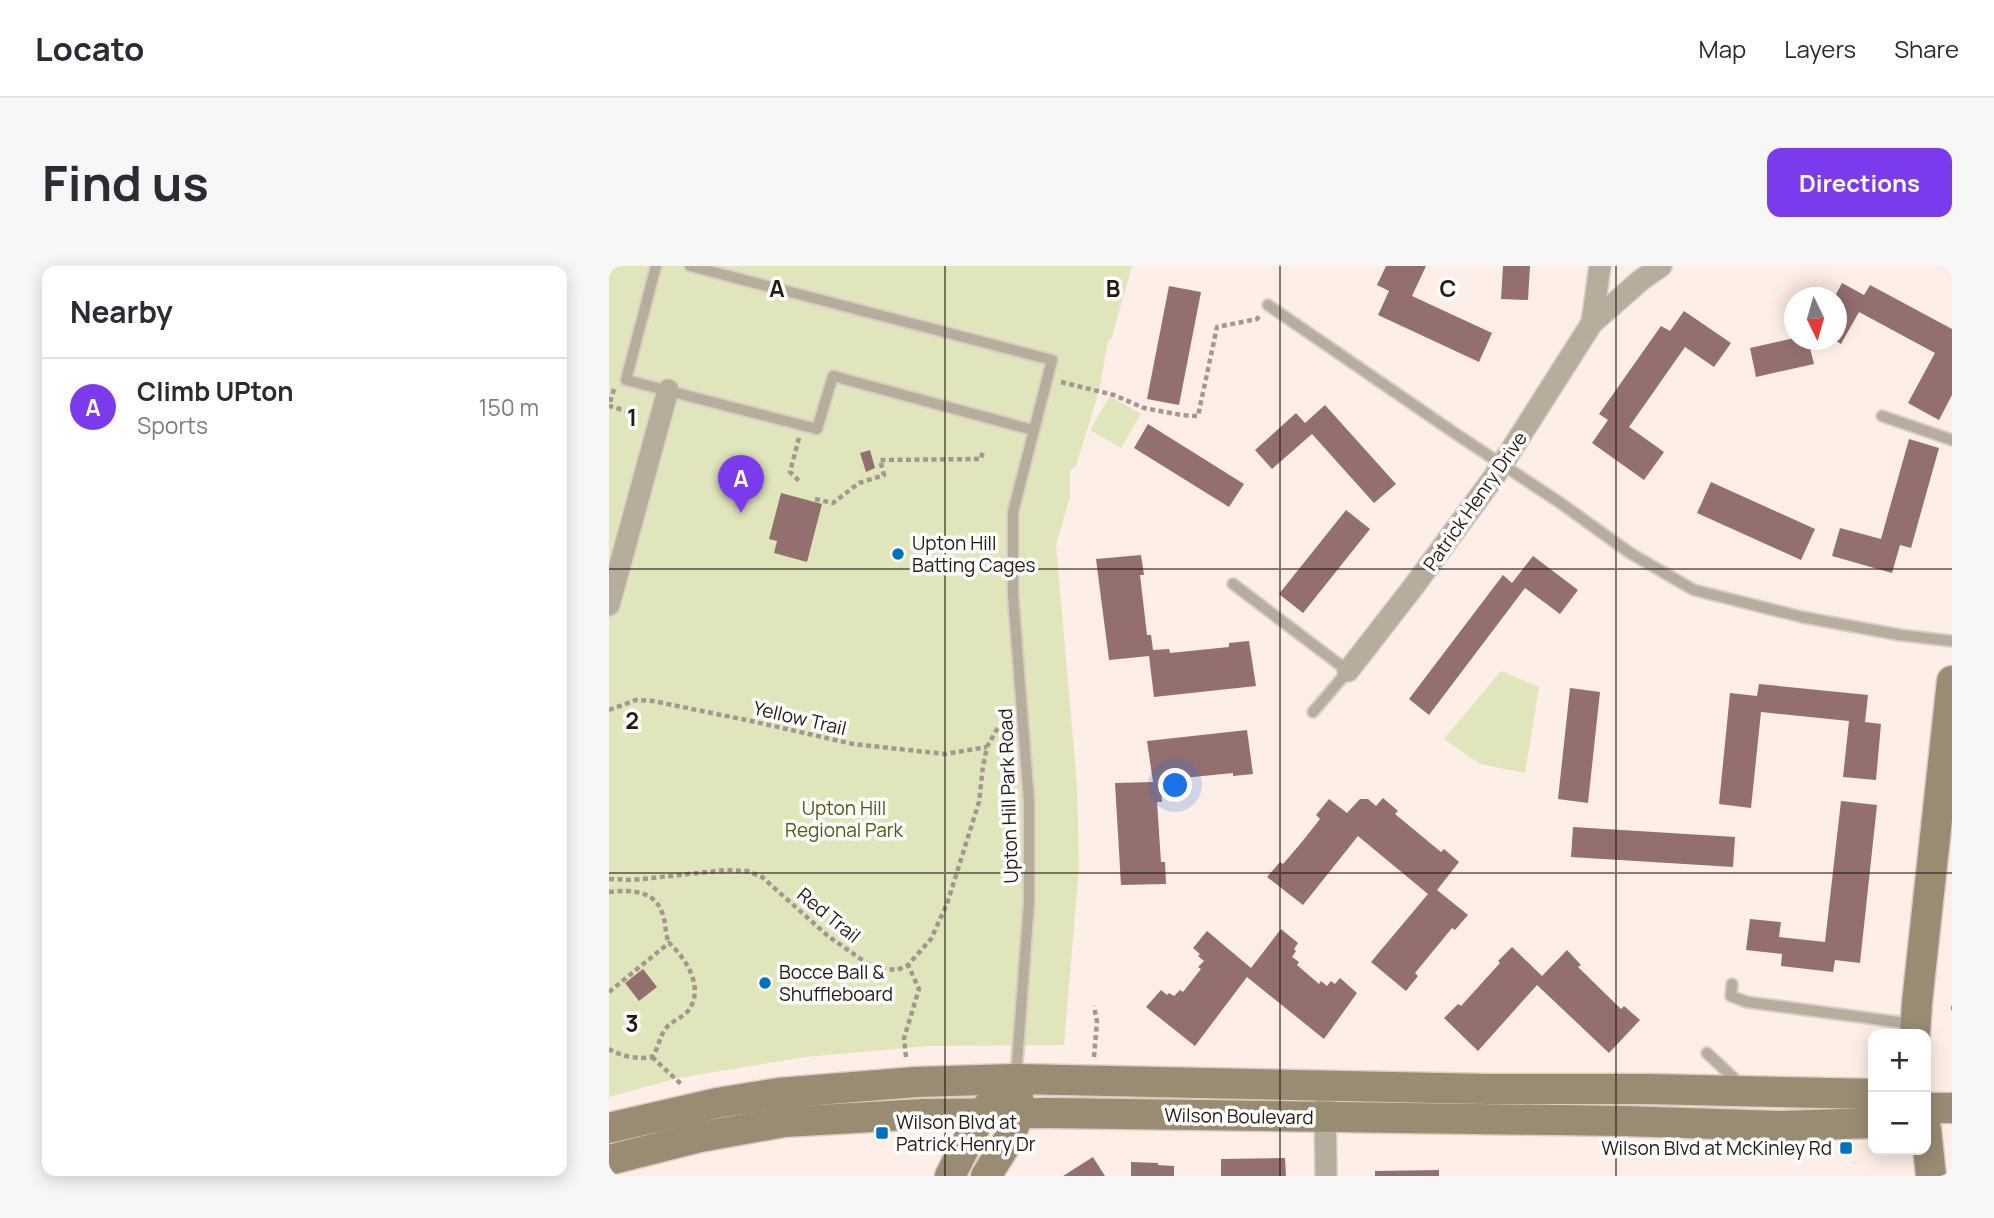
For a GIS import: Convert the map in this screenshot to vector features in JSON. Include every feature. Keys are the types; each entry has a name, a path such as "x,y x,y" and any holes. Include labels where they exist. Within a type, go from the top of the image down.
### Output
{"main road":[{"path":"1915,1029 1946,787 1952,681"},
{"path":"986,1176 1008,1141 1020,1113 1016,1079"},
{"path":"950,1176 982,1113 1016,1079"},
{"name":"Wilson Boulevard","path":"609,1128 717,1103 779,1093 916,1082 1016,1079 1868,1094"},
{"path":"1931,1108 1952,1108"},
{"name":"Wilson Boulevard","path":"609,1160 700,1137 784,1122 923,1114 1623,1121 1781,1126 1868,1123"},
{"path":"1929,1155 1931,1176"}],"street":[{"name":"Patrick Henry Drive","path":"1592,323 1600,266"},
{"name":"Patrick Henry Drive","path":"1348,671 1502,465 1592,323 1661,266"},
{"path":"609,605 668,390"},
{"path":"1326,1086 1326,1176"}],"lane":[{"path":"656,266 626,380 817,429 833,376 1033,430"},
{"path":"690,266 1052,360 1047,379"},
{"path":"1268,304 1630,552 1694,590 1802,617 1900,635 1952,641"},
{"name":"Upton Hill Park Road","path":"1016,1079 1029,902 1029,802 1013,595 1013,512 1047,379"},
{"path":"1882,416 1952,440"},
{"path":"1233,584 1348,671 1313,712"},
{"path":"1732,984 1731,996 1747,1002 1915,1029"},
{"path":"1707,1052 1747,1091"}],"path":[{"path":"1047,379 1106,393 1144,408 1198,416 1217,327 1257,319 1268,304"},
{"path":"609,385 614,387 609,406 659,420"},
{"path":"815,499 832,503 859,483 884,475 880,460 981,459 983,451"},
{"path":"793,456 790,472 801,484"},
{"path":"906,1058 904,1038 919,989 908,965 931,940 947,904 979,802 988,747 997,729 1022,699"},
{"name":"Yellow Trail","path":"609,710 636,700 653,701 853,744 945,754 988,747"},
{"name":"Red Trail","path":"609,879 633,880 726,870 747,872 762,877 828,936 865,962 877,968 897,970 908,965"},
{"path":"609,892 639,891 656,902 663,914 666,937 693,976 695,995 692,1005 679,1020 668,1026 652,1057"},
{"path":"609,992 669,943"},
{"path":"1094,1006 1097,1022 1094,1055"},
{"path":"609,1049 616,1054 652,1057"},
{"path":"652,1057 681,1084"}],"green space":[{"name":"Upton Hill Regional Park","path":"609,266 1132,266 1112,337 1108,341 1099,391 1076,466 1070,471 1070,497 1056,545 1077,784 1079,867 1064,1045 929,1046 805,1057 678,1078 609,1097"},
{"path":"1110,396 1141,414 1121,448 1090,430"},
{"path":"1501,671 1539,687 1525,773 1480,764 1444,739"}],"building":[{"path":"1386,266 1426,266 1412,296 1492,333 1479,362 1378,315 1389,291 1377,285"},
{"path":"1503,266 1530,266 1528,300 1501,299"},
{"path":"1842,283 1864,295 1870,285 1952,329 1952,395 1939,420 1908,403 1935,353 1859,312 1847,333 1847,287 1840,287"},
{"path":"1169,286 1201,292 1179,405 1147,399"},
{"path":"1684,311 1731,343 1714,367 1685,347 1629,427 1664,452 1644,480 1592,443 1608,420 1599,414 1661,326 1670,331"},
{"path":"1784,340 1784,350 1810,350 1814,364 1756,377 1750,348"},
{"path":"1325,405 1396,484 1374,503 1312,434 1272,469 1255,450 1296,413 1305,423"},
{"path":"1148,424 1244,484 1229,507 1134,448"},
{"path":"1909,439 1939,448 1911,548 1900,545 1892,573 1832,556 1840,528 1881,539"},
{"path":"870,450 875,468 866,472 860,453"},
{"path":"1711,482 1815,529 1801,560 1697,513"},
{"path":"781,493 822,504 807,562 774,553 777,541 769,539"},
{"path":"1346,510 1370,529 1303,613 1279,594"},
{"path":"1141,555 1144,575 1140,575 1147,635 1151,635 1153,650 1169,649 1170,653 1229,647 1229,643 1249,641 1256,686 1154,697 1149,656 1109,660 1096,559"},
{"path":"1533,556 1578,590 1560,614 1525,588 1429,715 1409,699 1503,575 1512,583"},
{"path":"1759,684 1868,695 1865,722 1881,724 1876,780 1843,777 1849,721 1761,712 1751,808 1719,804 1730,693 1757,696"},
{"path":"1570,688 1600,692 1588,803 1558,799"},
{"path":"1247,730 1253,774 1233,776 1233,773 1173,779 1173,783 1161,785 1162,802 1157,802 1161,862 1165,862 1166,884 1121,885 1115,783 1153,782 1147,741"},
{"path":"1383,798 1398,811 1395,814 1441,852 1444,849 1459,862 1437,890 1468,915 1455,930 1452,928 1415,973 1418,976 1406,991 1371,962 1428,894 1358,836 1303,905 1267,877 1280,862 1283,864 1301,843 1320,819 1316,815 1329,799 1347,813 1360,799 1368,799 1376,806"},
{"path":"1841,801 1877,805 1860,963 1835,960 1833,972 1781,966 1782,954 1746,950 1750,919 1781,922 1779,937 1825,942"},
{"path":"1573,827 1735,837 1733,867 1571,857"},
{"path":"1281,929 1298,943 1292,957 1299,962 1297,965 1319,984 1321,981 1327,986 1331,981 1335,984 1340,978 1357,993 1324,1039 1247,977 1195,1046 1146,1007 1161,990 1174,996 1180,990 1183,992 1201,969 1198,967 1204,961 1193,948 1207,931 1251,968"},
{"path":"1512,947 1542,976 1567,950 1581,965 1578,967 1621,1009 1624,1006 1640,1020 1609,1053 1537,985 1478,1051 1444,1018 1458,1004 1461,1006"},
{"path":"643,969 657,987 639,1001 625,983"},
{"path":"1093,1157 1105,1176 1063,1176"},
{"path":"1285,1158 1286,1176 1221,1176 1221,1159"},
{"path":"1131,1162 1174,1166 1174,1176 1131,1176"},
{"path":"1439,1170 1439,1176 1375,1176 1375,1171"}],"place":[{"name":"Climb UPton","path":"741,513"},
{"name":"Upton Hill Batting Cages","path":"898,554"},
{"name":"Bocce Ball & Shuffleboard","path":"765,983"},
{"name":"Wilson Blvd at Patrick Henry Dr","path":"882,1133"},
{"name":"Wilson Blvd at McKinley Rd","path":"1846,1148"}]}
